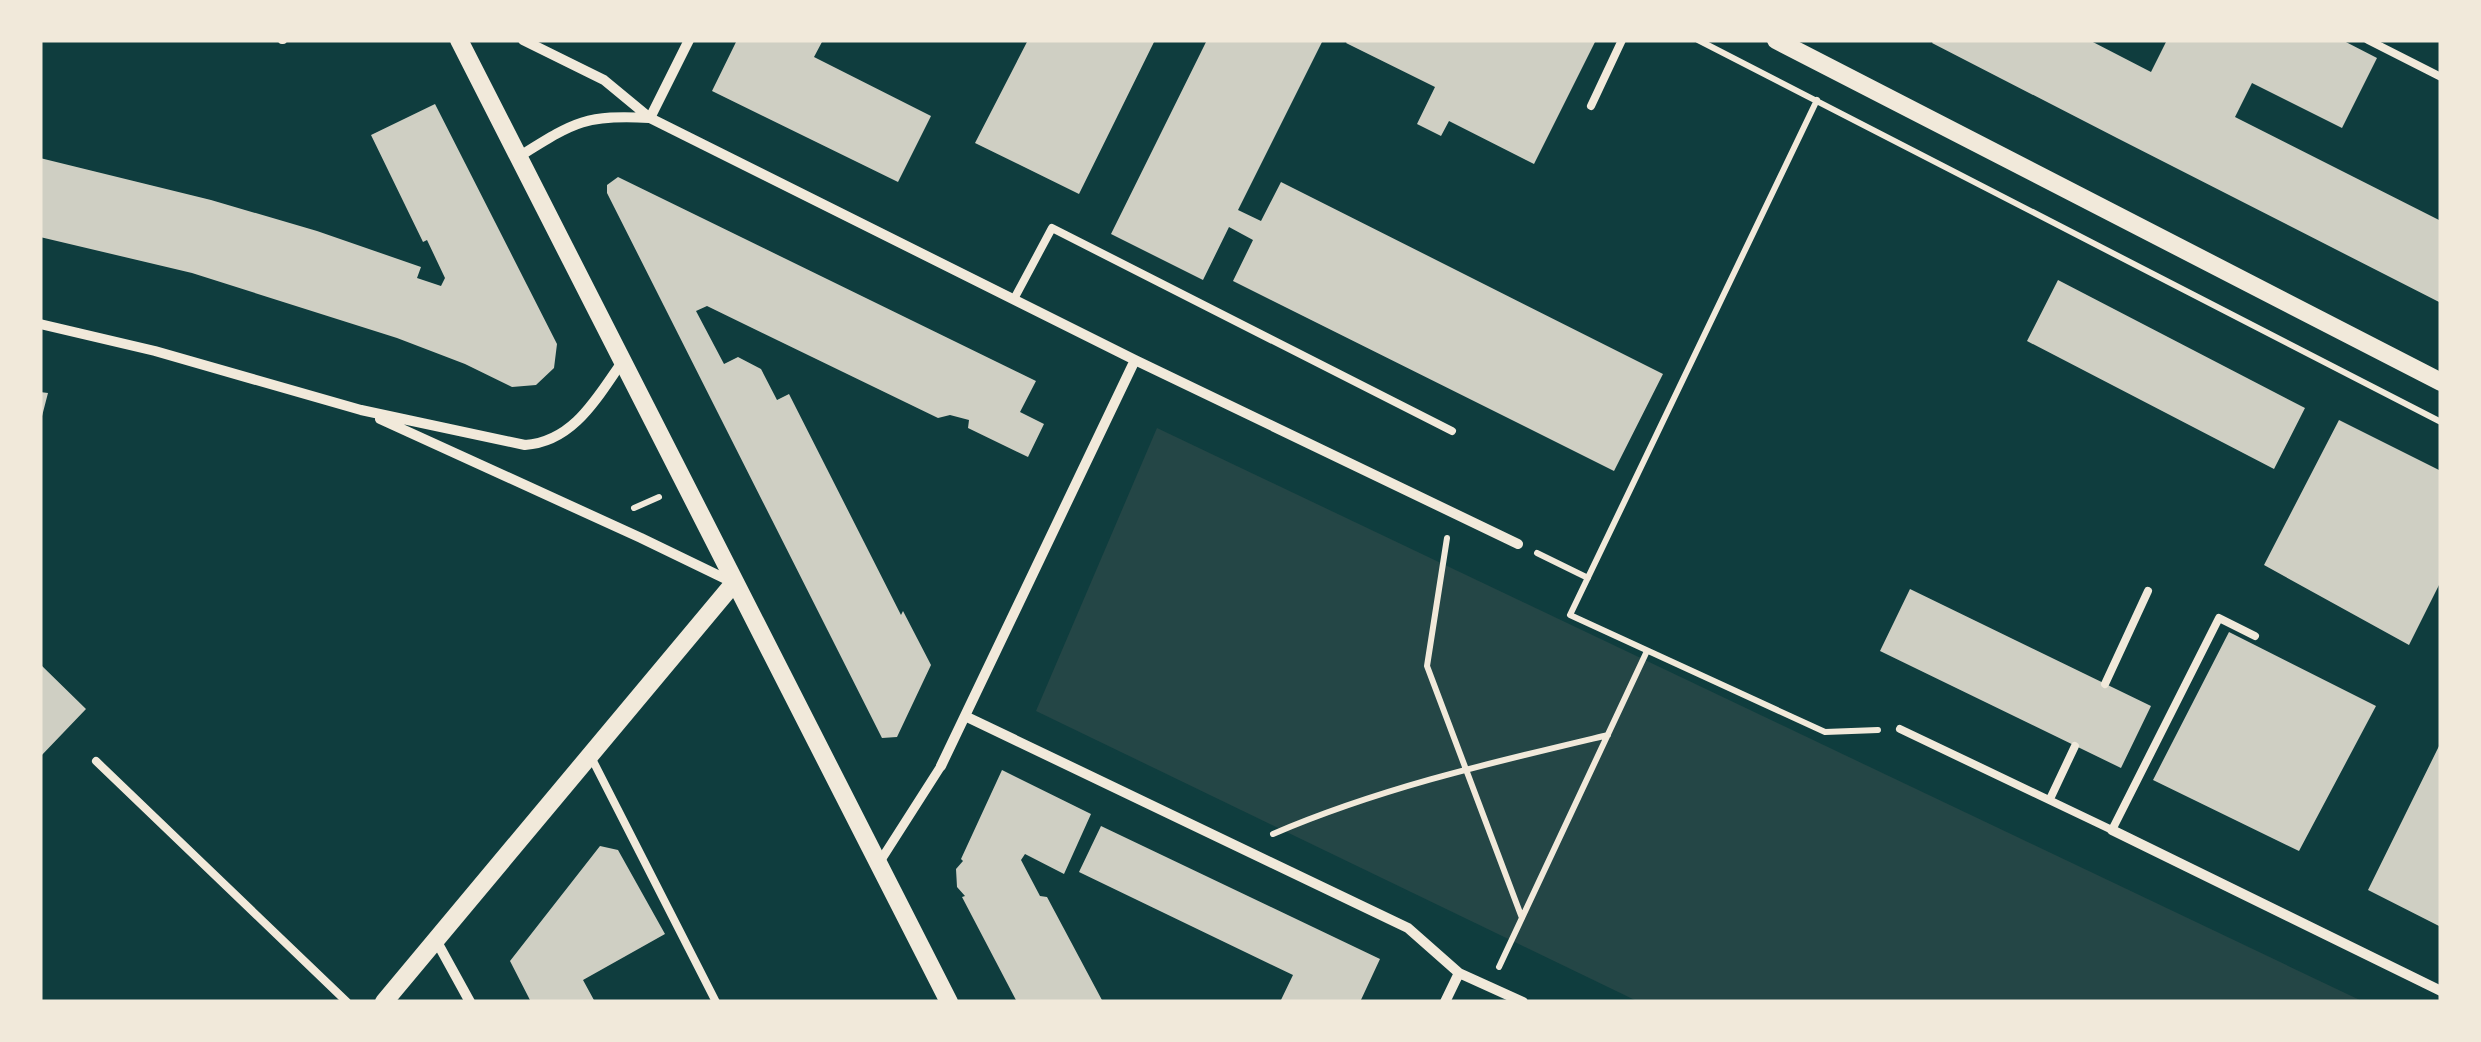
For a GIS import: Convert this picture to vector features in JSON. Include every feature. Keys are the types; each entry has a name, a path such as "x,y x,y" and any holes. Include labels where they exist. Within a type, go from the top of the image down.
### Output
{"street":[{"path":"459,40 949,1002"},
{"path":"523,40 604,80 650,118 1136,360 1518,544"},
{"path":"650,118 688,40"},
{"path":"1776,40 2441,382"},
{"path":"520,156 586,119 650,118"},
{"path":"40,324 154,350 360,410 525,445 543,444 566,432 624,361"},
{"path":"877,865 941,766 967,717 1136,360"},
{"path":"360,410 734,584"},
{"path":"384,1002 734,584"},
{"path":"967,717 1408,928 1459,973 1523,1002"},
{"path":"2112,830 2441,990"},
{"path":"437,942 470,1002"},
{"path":"1445,1002 1459,973"}],"lane":[{"path":"1591,106 1622,40"},
{"path":"2368,40 2441,78"},
{"path":"1014,299 1052,228 1452,431"},
{"path":"2105,684 2148,591"},
{"path":"1900,729 2112,830 2219,618 2255,636"},
{"path":"2050,799 2076,746"},
{"path":"590,754 716,1002"},
{"path":"96,761 347,1002"}],"path":[{"path":"1698,40 2441,422"},
{"path":"1816,100 1570,615 1824,732 1900,729"},
{"path":"616,526 632,509 685,485"},
{"path":"1452,512 1427,666 1522,918"},
{"path":"1518,544 1588,578"},
{"path":"1490,986 1647,651"},
{"path":"1239,848 1319,814 1465,768 1608,735"}],"shaded area":[{"path":"1157,428 2364,1002 1639,1002 1036,711"}],"building":[{"path":"737,40 823,40 814,57 931,116 898,182 712,91"},
{"path":"1028,40 1155,40 1079,194 975,143"},
{"path":"1207,40 1323,40 1238,210 1261,221 1281,182 1663,374 1614,471 1233,281 1253,240 1229,227 1203,280 1111,234"},
{"path":"1596,40 1534,164 1449,121 1441,136 1417,124 1435,87 1346,43"},
{"path":"2089,40 2151,72 2167,40 2342,40 2377,58 2342,128 2252,83 2235,117 2441,221 2441,303 1932,43"},
{"path":"435,104 557,344 554,368 536,385 512,387 397,338 192,273 40,237 40,158 317,231 421,267 417,278 441,286 445,278 371,135"},
{"path":"618,177 1036,381 1020,412 1044,424 1028,457 968,428 969,420 950,415 938,418 707,306 696,311 724,364 738,357 761,369 777,400 789,394 901,615 903,611 931,665 897,737 882,738 607,193 607,185"},
{"path":"2058,280 2305,408 2274,469 2027,341"},
{"path":"40,392 48,393 41,420 40,420"},
{"path":"2339,420 2441,471 2441,581 2409,645 2264,565"},
{"path":"1910,589 2151,706 2121,768 1880,651"},
{"path":"2229,632 2376,706 2299,851 2153,780"},
{"path":"40,664 86,709 40,757"},
{"path":"2441,742 2441,927 2368,890"},
{"path":"1002,770 1091,814 1064,874 1025,854 1021,860 1040,896 1047,897 1103,1002 1017,1002 957,887 956,869"},
{"path":"1101,826 1380,959 1360,1002 1280,1002 1293,975 1079,872"},
{"path":"600,846 618,850 665,934 583,980 595,1002 531,1002 510,961"}]}
